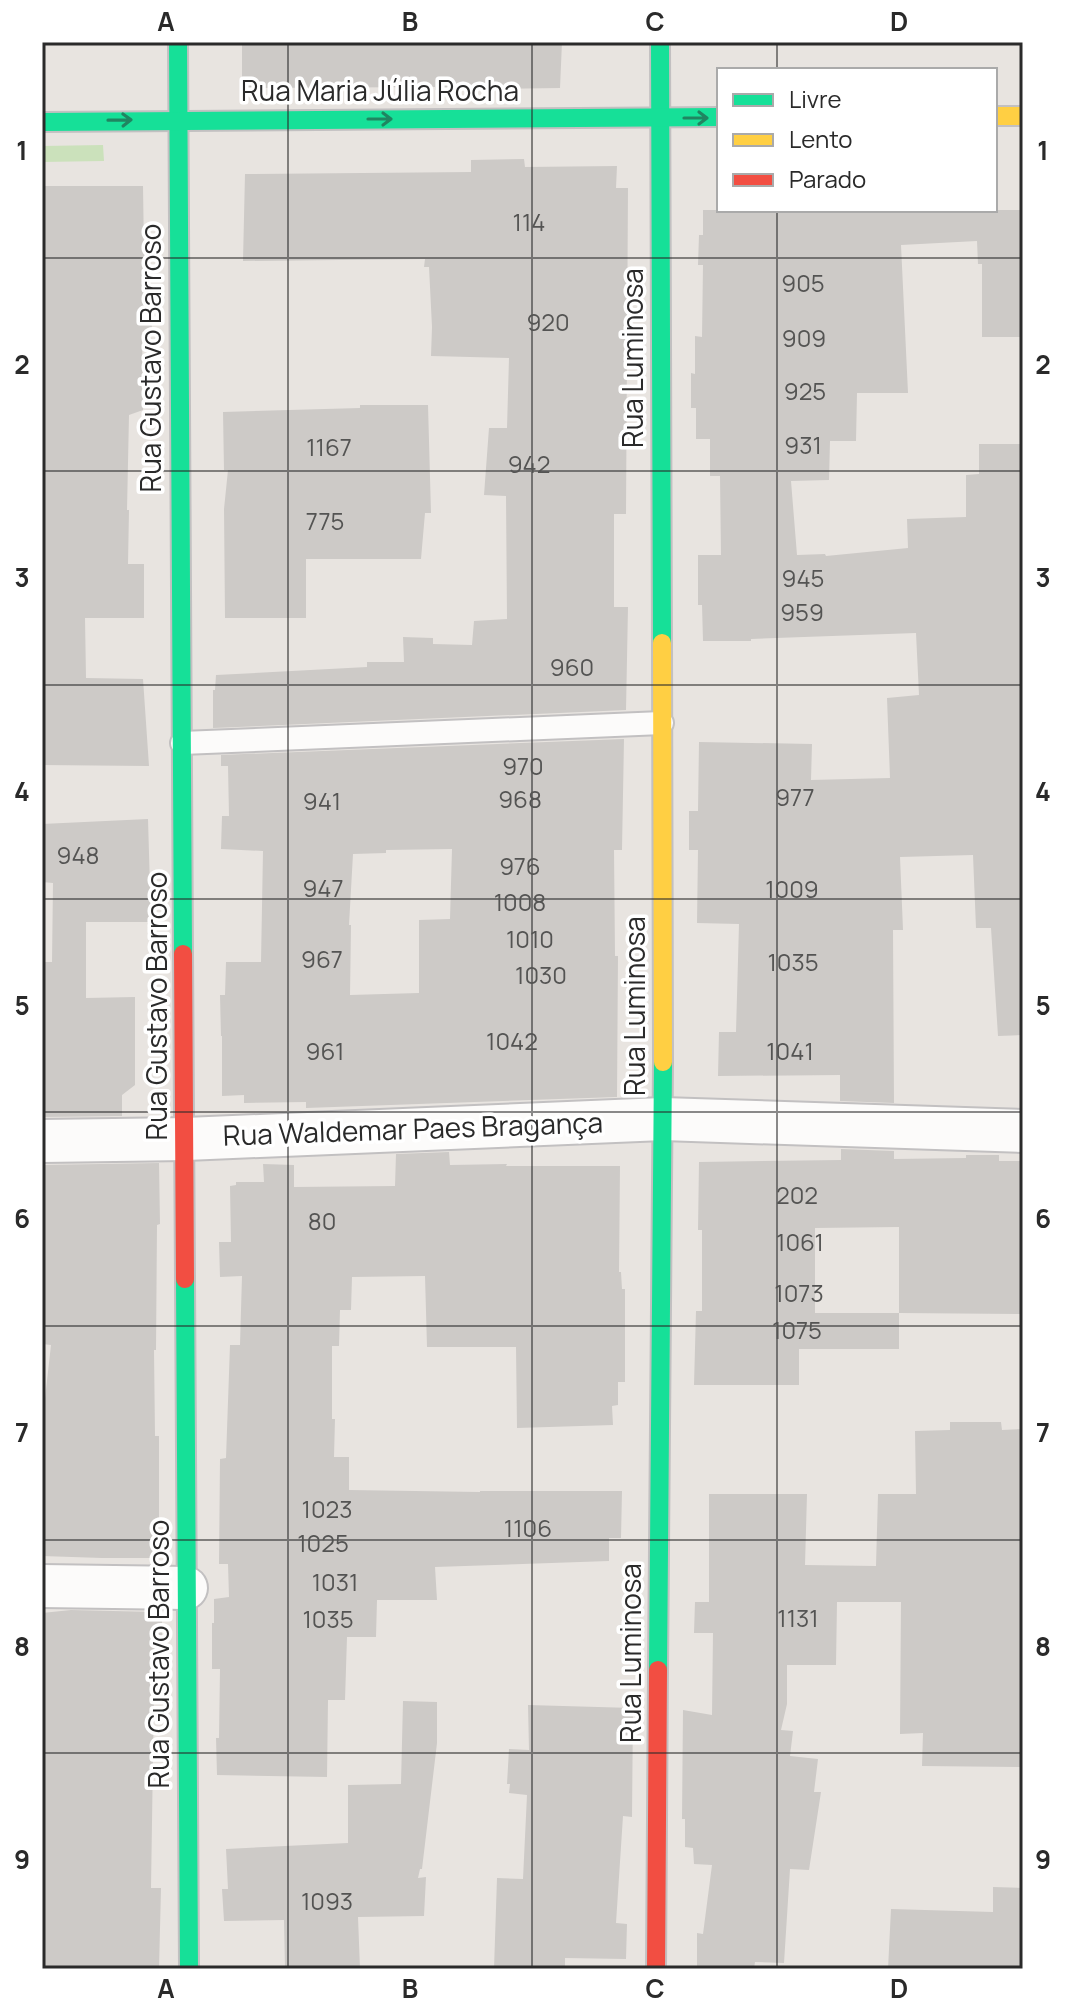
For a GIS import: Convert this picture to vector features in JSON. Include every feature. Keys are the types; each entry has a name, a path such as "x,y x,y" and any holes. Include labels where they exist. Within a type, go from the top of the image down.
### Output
{"street":[{"name":"Rua Gustavo Barroso","path":"178,42 189,1969"},
{"name":"Rua Luminosa","path":"656,1969 663,1119 660,42"},
{"path":"997,116 1023,116"},
{"name":"Rua Maria Júlia Rocha","path":"42,122 717,117"},
{"name":"Rua Waldemar Paes Bragança","path":"42,1141 186,1139 663,1119 1023,1131"},
{"path":"42,1586 186,1588"}],"lane":[{"path":"182,743 662,723"}],"green space":[{"path":"103,145 104,161 42,162 42,146"}],"building":[{"path":"242,42 562,42 560,88 242,88"},
{"path":"524,159 525,167 617,166 616,188 628,188 626,514 614,514 614,607 628,607 626,710 213,728 216,675 367,667 367,662 404,662 403,637 433,638 433,644 472,645 474,621 507,619 506,496 484,495 489,428 507,428 509,358 431,356 429,267 424,267 425,259 243,261 245,174 471,172 471,160"},
{"path":"42,186 143,186 144,252 147,252 152,329 142,332 143,410 129,415 127,510 128,564 144,564 144,618 85,618 86,678 143,679 149,766 42,765"},
{"path":"703,210 1023,210 1023,337 982,337 982,264 978,264 977,241 901,245 908,393 857,393 856,441 830,441 829,480 791,481 797,555 826,556 908,548 907,519 966,517 966,475 979,474 979,444 1023,444 1023,1035 998,1036 991,928 976,928 973,855 900,857 903,930 893,930 894,1103 840,1101 840,1075 718,1076 719,1032 736,1032 739,924 697,923 698,850 689,850 689,811 698,811 699,742 812,744 811,780 890,778 887,698 919,695 916,633 703,641 702,605 698,605 698,555 721,555 720,476 710,476 710,439 696,439 696,408 691,408 695,336 702,337 703,265 698,265 699,235 703,235"},
{"path":"360,405 428,405 431,513 425,513 421,559 306,559 306,618 225,618 224,509 228,470 224,470 223,412 360,408"},
{"path":"624,739 622,850 614,850 615,956 618,956 617,1097 306,1108 306,1102 244,1103 244,1095 222,1096 220,995 225,995 226,962 261,962 263,851 221,849 222,816 229,816 228,766 221,766 221,755","holes":["452,849 450,919 419,920 419,993 350,995 349,925 353,854"]},
{"path":"148,819 151,922 86,922 86,998 135,997 135,1085 122,1095 122,1116 42,1117 42,962 52,962 53,883 42,882 42,824"},
{"path":"841,1149 894,1151 894,1159 999,1155 999,1161 1023,1161 1023,1314 899,1313 899,1349 799,1349 799,1385 694,1385 696,1311 702,1311 699,1162 841,1160","holes":["899,1227 899,1313 815,1313 815,1228"]},
{"path":"449,1152 450,1165 620,1166 619,1272 622,1289 625,1289 625,1382 618,1382 618,1405 612,1406 613,1425 517,1428 516,1347 427,1347 425,1276 352,1277 351,1310 340,1310 339,1346 332,1346 334,1457 349,1457 349,1490 622,1491 621,1538 609,1538 609,1561 435,1567 437,1600 377,1600 376,1637 347,1637 345,1700 328,1700 327,1777 217,1775 220,1669 212,1669 212,1623 214,1599 229,1597 228,1564 219,1564 220,1459 226,1458 230,1345 240,1345 242,1276 220,1277 219,1242 231,1242 230,1186 236,1185 236,1182 264,1182 263,1164 294,1165 294,1187 395,1186 396,1154"},
{"path":"159,1163 160,1224 157,1225 154,1350 155,1436 159,1436 159,1558 42,1556 42,1425 51,1345 42,1344 42,1165"},
{"path":"950,1422 1001,1422 1002,1430 1023,1429 1023,1767 922,1766 923,1733 900,1734 901,1602 837,1602 836,1665 787,1665 787,1704 781,1730 793,1731 790,1756 818,1759 814,1792 821,1792 809,1870 790,1869 784,1963 755,1962 754,1969 697,1969 697,1933 703,1934 712,1865 694,1864 693,1848 685,1847 685,1819 682,1819 683,1710 712,1715 713,1633 694,1633 695,1602 709,1602 709,1494 807,1494 805,1565 876,1566 878,1494 916,1494 915,1431 950,1430"},
{"path":"71,1610 155,1612 162,1620 162,1667 158,1667 158,1691 154,1691 151,1888 161,1888 159,1969 43,1969 42,1613"},
{"path":"403,1701 437,1702 437,1743 422,1869 418,1878 426,1877 424,1916 358,1917 360,1969 285,1969 284,1920 224,1921 222,1889 228,1889 226,1849 348,1843 348,1785 401,1784"},
{"path":"528,1705 633,1708 632,1817 623,1816 616,1923 627,1924 626,1959 565,1958 565,1969 494,1969 497,1878 523,1879 527,1795 509,1793 510,1784 507,1784 509,1749 529,1750"},
{"path":"993,1887 1023,1888 1023,1969 888,1969 891,1909 993,1912"}],"traffic: fast":[{"path":"178,42 183,954"},
{"path":"660,42 662,643"},
{"path":"42,122 717,117"},
{"path":"658,1670 663,1062"},
{"path":"185,1279 189,1969"}],"traffic: slow":[{"path":"997,116 1023,116"},
{"path":"662,643 663,1062"}],"traffic: jam":[{"path":"183,954 185,1279"},
{"path":"656,1969 658,1670"}]}
